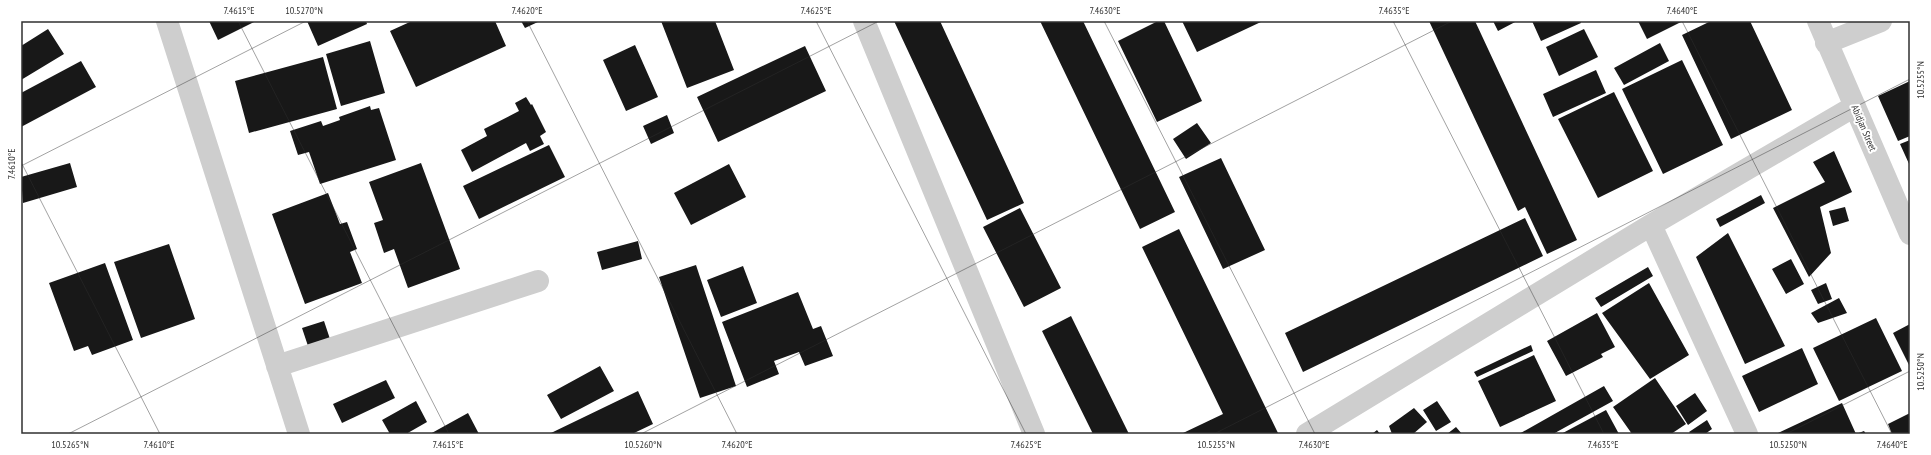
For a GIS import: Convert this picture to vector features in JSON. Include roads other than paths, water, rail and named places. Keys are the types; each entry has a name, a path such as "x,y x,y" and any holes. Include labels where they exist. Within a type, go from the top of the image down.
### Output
{"street":[{"path":"167,21 299,434"},
{"path":"864,21 1034,434"},
{"name":"Abidjan Street","path":"1818,21 1826,43 1910,234"},
{"path":"1826,43 1881,21"},
{"path":"1307,434 1651,225 1855,106"},
{"path":"1651,225 1747,434"},
{"path":"277,366 538,281"}]}
